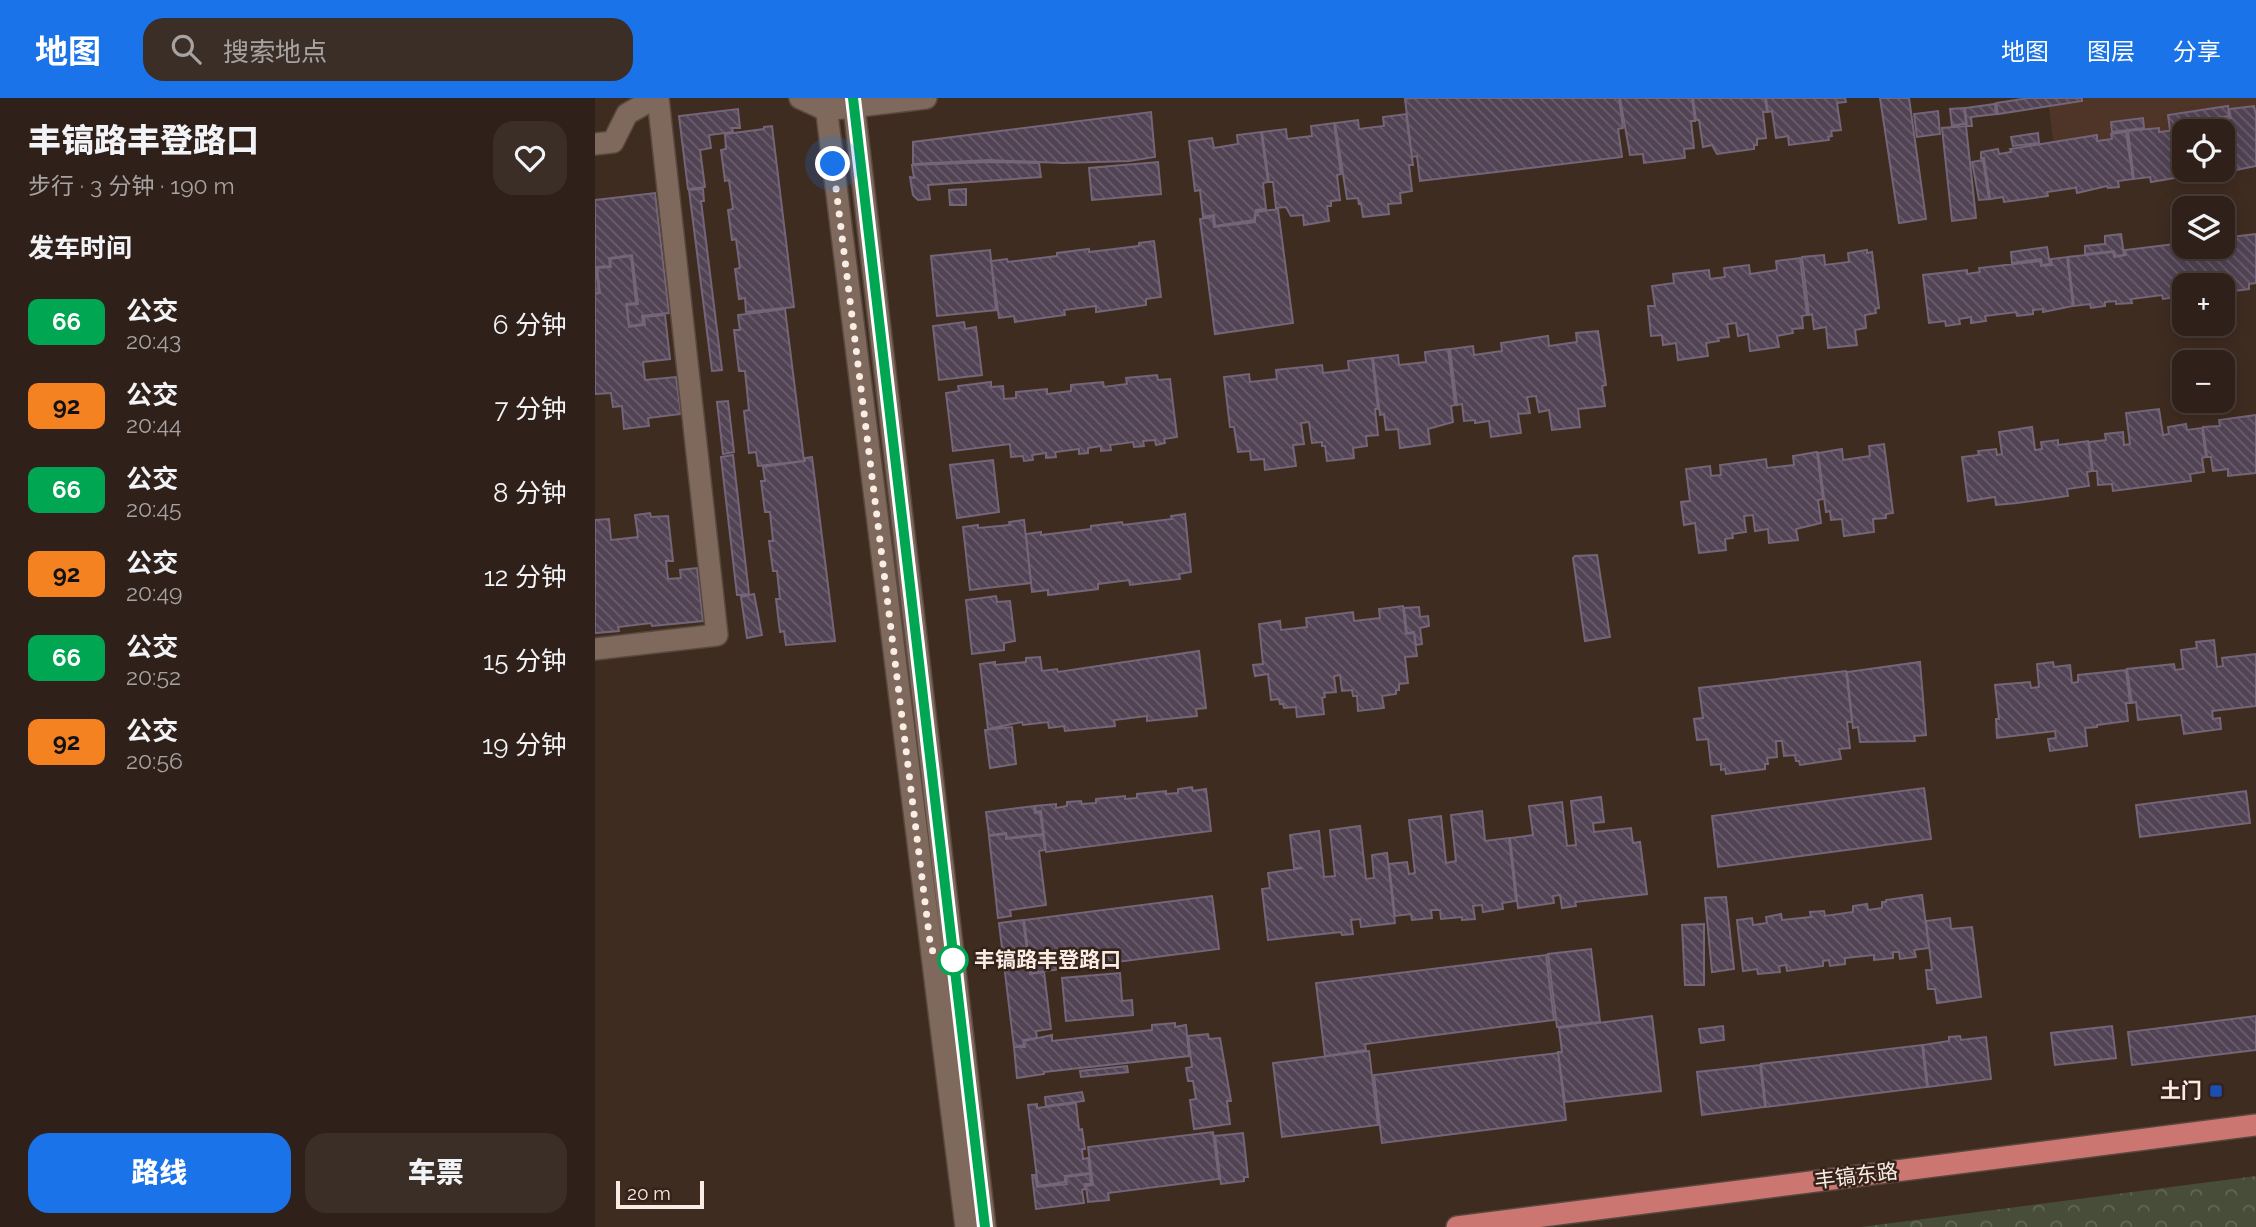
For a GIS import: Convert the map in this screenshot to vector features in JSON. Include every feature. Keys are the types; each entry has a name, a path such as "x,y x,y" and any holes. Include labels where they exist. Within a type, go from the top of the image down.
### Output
{"main road":[{"name":"丰镐东路","path":"1457,1227 2256,1125"}],"street":[{"path":"595,144 613,142 627,114 657,98 717,635 595,649"},
{"path":"800,98 825,104 926,98"},
{"path":"853,102 985,1227"},
{"path":"825,104 966,1227"}],"shaded area":[{"path":"2048,98 2256,98 2256,133 2235,136 2235,119 2172,119 2172,143 2055,157"}],"green space":[{"path":"2256,1176 2256,1227 1861,1227"}],"building":[{"path":"1619,98 1623,128 1618,129 1622,157 1420,181 1417,156 1412,157 1405,99"},
{"path":"1620,98 1692,98 1694,148 1684,149 1685,158 1644,163 1643,154 1630,155"},
{"path":"1693,98 1765,98 1767,112 1763,112 1766,138 1757,139 1754,149 1717,154 1712,145 1703,147"},
{"path":"1766,98 1845,98 1846,102 1837,103 1841,130 1831,131 1829,140 1789,145 1788,136 1776,138 1772,111 1768,112"},
{"path":"1880,98 1909,98 1926,219 1899,223"},
{"path":"2029,98 2082,98 2082,101 1998,114 1996,103"},
{"path":"1995,104 1996,114 1971,117 1972,126 1967,126 1965,108"},
{"path":"2228,106 2229,116 2172,119 2170,130 2168,115"},
{"path":"2254,106 2256,166 2235,170 2235,119 2222,119 2231,118 2229,109"},
{"path":"1964,108 1966,123 1952,126 1950,109"},
{"path":"738,109 740,128 732,128 733,132 709,135 711,148 700,150 705,187 688,189 679,116"},
{"path":"1938,111 1940,134 1917,137 1914,114"},
{"path":"1151,112 1155,157 1129,161 1063,163 989,160 913,164 913,142"},
{"path":"1406,114 1413,165 1409,165 1412,191 1400,193 1401,203 1388,204 1389,214 1363,217 1358,198 1347,199 1335,123 1358,120 1359,129 1384,126 1383,117"},
{"path":"2143,118 2144,128 2112,132 2111,122"},
{"path":"1334,123 1341,174 1337,175 1340,200 1331,201 1331,206 1327,206 1329,221 1304,225 1303,215 1291,216 1286,207 1276,208 1273,182 1269,182 1262,132 1286,129 1287,139 1312,136 1311,126"},
{"path":"772,126 794,307 746,312 745,298 739,299 735,269 740,268 736,239 732,240 728,210 733,209 729,180 725,181 721,150 726,149 725,134"},
{"path":"1966,126 1976,218 1952,221 1942,128"},
{"path":"2159,128 2159,132 2172,130 2172,178 2151,182 2150,177 2134,179 2128,131"},
{"path":"1261,132 1268,182 1263,183 1266,209 1256,210 1254,220 1215,226 1214,215 1203,217 1200,190 1195,191 1189,141 1212,138 1214,148 1238,144 1237,135"},
{"path":"2126,132 2133,179 2118,181 2119,187 2107,186 2077,193 2076,187 2047,192 2048,196 2004,202 2003,197 1990,199 1981,152 1998,149 1999,154 2011,152 2010,149 2097,135 2097,141 2112,139 2111,134"},
{"path":"2038,133 2039,143 2013,146 2011,137"},
{"path":"1983,160 1989,199 1979,200 1972,162"},
{"path":"1158,162 1161,194 1092,200 1089,168"},
{"path":"1039,163 1041,177 928,185 930,199 918,200 913,195 910,177 914,178 912,165"},
{"path":"703,189 704,201 701,201 722,370 712,371 689,190"},
{"path":"966,189 966,205 950,205 949,190"},
{"path":"655,193 669,313 642,316 643,324 629,326 627,305 638,304 632,255 609,258 610,266 596,267 599,292 595,293 595,200"},
{"path":"1278,209 1293,323 1215,334 1200,219 1213,217 1214,227 1255,222 1257,212"},
{"path":"2121,234 2124,255 2115,256 2114,251 2085,254 2085,246 2105,244 2105,236"},
{"path":"2256,234 2256,283 2249,284 2249,289 2235,291 2235,273 2172,273 2172,298 2163,299 2162,295 2131,299 2132,303 2105,302 2105,306 2091,308 2090,304 2074,306 2068,257 2113,252 2114,257 2126,255 2125,250 2172,244 2172,259 2235,259 2235,237"},
{"path":"1154,241 1161,297 1146,299 1146,305 1096,312 1096,306 1064,310 1065,315 1015,322 1014,316 999,318 991,261 1007,259 1008,262 1089,249 1089,252 1139,246 1139,243"},
{"path":"2047,247 2050,264 2042,265 2041,259 2012,263 2011,252"},
{"path":"990,250 996,310 937,316 931,256"},
{"path":"1867,250 1867,253 1872,252 1879,308 1875,309 1876,313 1865,315 1866,328 1855,330 1857,345 1828,348 1826,327 1814,329 1812,314 1809,315 1802,257 1824,255 1825,265 1849,262 1848,253"},
{"path":"631,256 636,303 626,304 629,327 645,325 644,317 665,315 670,359 643,362 645,380 676,377 681,414 648,418 649,426 624,429 622,406 613,407 611,393 595,394 595,294 600,293 597,268 611,267 610,259"},
{"path":"2067,257 2073,306 2043,312 2043,309 2033,310 2033,314 2017,316 2016,312 1985,316 1986,321 1971,323 1971,317 1959,319 1960,324 1946,326 1945,321 1929,323 1923,275 1967,270 1967,274 1980,272 1979,268 2040,261 2041,266 2052,265 2051,259"},
{"path":"1800,258 1807,315 1802,316 1803,328 1792,329 1793,333 1777,336 1779,347 1750,351 1748,334 1738,336 1736,323 1727,324 1729,337 1706,343 1708,356 1678,360 1676,343 1663,345 1662,335 1651,336 1648,306 1655,306 1652,286 1674,283 1673,274 1709,270 1710,279 1725,277 1724,268 1749,265 1750,274 1777,270 1776,261"},
{"path":"785,309 804,461 758,466 756,452 749,453 744,411 749,410 745,371 739,371 734,330 740,330 738,315"},
{"path":"964,322 965,329 976,327 982,375 939,380 933,326"},
{"path":"1598,331 1606,385 1602,386 1605,406 1578,409 1580,427 1552,430 1549,410 1539,412 1536,396 1527,397 1530,413 1518,414 1521,433 1491,437 1489,421 1464,421 1462,404 1457,405 1450,349 1473,346 1474,355 1502,351 1501,343 1548,336 1549,346 1577,342 1576,333"},
{"path":"1448,349 1455,405 1451,406 1453,422 1428,429 1430,444 1400,448 1398,429 1386,430 1384,414 1380,415 1373,358 1398,355 1399,365 1426,362 1425,352"},
{"path":"1372,358 1378,435 1366,436 1367,446 1353,448 1354,458 1327,461 1322,442 1312,443 1309,422 1301,423 1304,444 1293,445 1296,466 1265,470 1264,459 1251,460 1250,451 1238,452 1234,427 1230,427 1224,377 1249,374 1250,382 1277,379 1276,370 1322,365 1323,373 1349,370 1348,361"},
{"path":"1157,375 1158,380 1170,379 1177,437 1164,439 1165,443 1156,445 1155,440 1143,441 1144,446 1134,447 1133,442 1110,445 1111,450 1101,451 1101,446 1088,448 1088,453 1079,454 1079,449 1055,452 1056,457 1046,458 1046,453 1032,455 1033,460 1024,461 1023,456 1011,457 1010,444 953,451 946,393 959,391 958,386 991,382 991,387 1003,386 1004,399 1016,398 1016,392 1047,389 1047,394 1071,391 1071,385 1103,382 1104,387 1127,384 1126,378"},
{"path":"728,401 734,452 723,454 717,402"},
{"path":"2159,409 2163,435 2169,434 2168,427 2186,424 2187,430 2202,428 2206,457 2202,458 2204,472 2190,474 2191,481 2113,491 2112,484 2098,485 2089,442 2106,440 2105,434 2123,432 2124,445 2130,444 2126,413"},
{"path":"2256,415 2256,473 2228,476 2228,469 2213,471 2211,457 2207,457 2203,427 2220,426 2219,420"},
{"path":"2032,427 2035,450 2042,449 2041,442 2058,440 2058,445 2088,441 2092,471 2087,472 2089,486 2067,489 2068,496 2017,503 1996,505 1995,497 1968,501 1962,457 1979,455 1978,451 1996,449 1997,455 2002,454 1999,432"},
{"path":"1884,444 1893,513 1886,514 1886,518 1873,519 1874,532 1844,536 1842,519 1831,520 1830,511 1826,512 1818,453 1842,449 1843,460 1870,456 1869,446"},
{"path":"1817,452 1823,499 1818,500 1821,523 1796,529 1798,540 1769,543 1768,529 1755,531 1753,515 1744,516 1746,532 1732,534 1733,538 1725,539 1726,550 1699,553 1695,523 1684,525 1681,502 1690,501 1686,469 1710,466 1711,476 1721,475 1720,465 1766,459 1767,468 1794,465 1793,456"},
{"path":"733,455 749,594 737,595 721,457"},
{"path":"812,457 835,641 786,645 784,631 780,632 776,599 780,599 777,571 773,571 769,541 773,541 770,512 765,512 761,481 765,481 763,467 805,461 805,458"},
{"path":"993,460 999,512 957,518 950,465"},
{"path":"650,513 651,517 668,516 673,561 666,561 668,579 681,578 680,570 697,568 703,621 652,626 651,623 618,627 619,631 595,633 595,520 609,519 611,540 638,537 635,515"},
{"path":"1185,514 1191,572 1179,574 1180,579 1130,585 1129,580 1098,584 1098,589 1048,595 1048,590 1032,592 1026,534 1041,532 1041,535 1122,522 1123,525 1172,519 1171,516"},
{"path":"1024,520 1031,583 970,590 963,527 1010,525 1009,522"},
{"path":"1597,555 1610,637 1585,641 1573,558"},
{"path":"754,594 762,635 747,638 741,597"},
{"path":"996,596 997,602 1010,601 1015,641 1004,643 1004,650 972,654 966,600"},
{"path":"1403,606 1406,634 1414,633 1417,656 1405,657 1408,683 1399,684 1396,694 1382,696 1384,708 1358,711 1357,696 1353,696 1352,690 1342,691 1340,675 1334,676 1336,692 1324,693 1324,714 1297,717 1296,707 1284,708 1279,699 1271,700 1268,674 1255,676 1253,665 1263,664 1259,624 1280,621 1281,630 1307,627 1306,618 1353,612 1354,621 1380,618 1379,609"},
{"path":"1419,607 1420,617 1428,616 1429,626 1420,628 1422,644 1416,645 1414,632 1407,633 1404,608"},
{"path":"2214,640 2217,667 2223,666 2222,658 2256,654 2256,706 2212,711 2213,719 2220,718 2221,729 2184,734 2181,715 2138,720 2136,702 2132,703 2127,669 2174,664 2175,670 2183,669 2181,650 2197,648 2196,642"},
{"path":"1199,651 1206,708 1196,709 1197,716 1147,721 1147,716 1114,720 1115,726 1065,731 1064,726 1049,728 1048,722 1023,725 1022,722 988,729 980,664 1026,662 1026,658 1040,657 1042,671 1057,669 1058,672"},
{"path":"1920,662 1926,735 1914,736 1915,741 1860,742 1858,727 1853,728 1847,672"},
{"path":"2053,662 2054,667 2070,665 2072,683 2078,682 2078,675 2126,670 2130,703 2126,703 2128,721 2085,728 2087,746 2050,751 2048,739 2056,738 2055,731 1997,738 1996,719 1999,719 1995,685 2030,682 2031,688 2039,687 2037,664"},
{"path":"1846,671 1852,722 1847,722 1850,748 1839,749 1841,759 1800,765 1795,755 1784,756 1782,741 1776,741 1777,757 1767,758 1765,769 1726,774 1725,769 1721,770 1721,764 1711,765 1708,739 1697,740 1694,719 1703,718 1699,688"},
{"path":"1012,727 1016,764 990,768 985,730"},
{"path":"1192,787 1193,791 1206,789 1211,831 1046,852 1041,811 1036,812 1035,806 1056,804 1056,808 1067,806 1067,802 1096,803 1096,799 1125,796 1125,799 1137,798 1137,794 1166,791 1166,794 1178,793 1178,789"},
{"path":"1924,788 1931,839 1718,867 1712,816"},
{"path":"2246,791 2250,823 2140,837 2136,805"},
{"path":"1601,797 1604,822 1593,823 1594,832 1631,828 1633,843 1640,842 1647,894 1575,902 1576,906 1562,908 1560,895 1553,896 1554,903 1518,908 1510,838 1533,835 1529,806 1562,802 1567,846 1576,845 1571,801"},
{"path":"1034,806 1035,813 1040,812 1043,834 1007,838 1006,833 989,835 986,812"},
{"path":"1482,811 1485,841 1509,838 1516,901 1502,903 1503,909 1483,912 1482,905 1473,906 1475,919 1441,919 1440,910 1431,910 1432,918 1412,920 1411,914 1395,916 1389,864 1407,862 1409,874 1415,873 1409,820 1441,816 1446,863 1456,861 1451,815"},
{"path":"1360,826 1366,879 1374,878 1372,855 1387,853 1395,923 1361,927 1360,919 1351,920 1353,934 1342,935 1341,932 1268,940 1262,889 1270,888 1268,873 1303,868 1294,868 1290,835 1319,831 1324,877 1335,876 1330,830"},
{"path":"1006,834 1006,839 1043,835 1045,850 1039,851 1046,905 1010,910 1011,916 998,918 989,836"},
{"path":"1922,895 1929,948 1914,950 1916,957 1900,959 1899,952 1893,952 1893,958 1874,960 1874,955 1845,958 1845,964 1830,966 1829,960 1823,961 1823,966 1787,971 1786,965 1779,966 1780,972 1758,974 1757,969 1743,971 1737,920 1752,918 1753,925 1767,923 1766,917 1781,914 1782,920 1811,917 1810,912 1824,911 1825,916 1853,912 1853,906 1867,904 1868,910 1882,908 1882,902 1886,900"},
{"path":"1212,896 1219,949 1031,973 1024,920"},
{"path":"1726,897 1734,969 1712,972 1705,898"},
{"path":"1950,918 1951,929 1972,927 1981,997 1937,1003 1935,989 1928,989 1926,970 1932,970 1926,921"},
{"path":"1023,920 1030,974 1044,972 1051,1029 1036,1031 1037,1038 1023,1040 1024,1045 1014,1047 999,923"},
{"path":"1704,924 1704,985 1685,985 1682,925"},
{"path":"1591,949 1600,1022 1557,1027 1548,954"},
{"path":"1546,955 1554,1020 1365,1044 1366,1050 1325,1056 1316,983"},
{"path":"1120,973 1122,1001 1132,1000 1133,1015 1066,1021 1062,978"},
{"path":"1652,1016 1661,1091 1565,1102 1558,1052 1562,1052 1559,1028"},
{"path":"2256,1016 2256,1050 2132,1065 2128,1032"},
{"path":"1175,1023 1175,1027 1186,1025 1189,1056 1044,1072 1017,1078 1014,1047 1025,1047 1024,1041 1052,1035 1052,1041 1152,1030 1152,1025"},
{"path":"1723,1026 1724,1040 1701,1043 1699,1029"},
{"path":"2112,1026 2116,1058 2055,1065 2051,1033"},
{"path":"1208,1034 1209,1039 1220,1038 1231,1101 1227,1101 1230,1124 1194,1129 1190,1100 1196,1099 1193,1081 1188,1081 1186,1068 1192,1067 1188,1036"},
{"path":"1960,1036 1961,1040 1986,1037 1991,1079 1928,1087 1923,1045 1949,1041 1949,1037"},
{"path":"1922,1045 1927,1087 1766,1107 1761,1064"},
{"path":"1369,1051 1378,1125 1282,1137 1273,1063"},
{"path":"1558,1053 1566,1120 1382,1143 1374,1075"},
{"path":"1760,1065 1765,1107 1702,1115 1697,1072"},
{"path":"1127,1066 1128,1072 1081,1077 1080,1071"},
{"path":"1082,1092 1084,1101 1046,1106 1045,1097"},
{"path":"1076,1103 1079,1130 1082,1129 1085,1149 1082,1149 1083,1159 1088,1158 1090,1173 1065,1176 1065,1182 1038,1186 1028,1105 1037,1104 1037,1108"},
{"path":"1213,1132 1219,1179 1108,1193 1109,1200 1088,1202 1086,1186 1093,1185 1088,1147"},
{"path":"1243,1133 1248,1177 1244,1177 1244,1181 1221,1184 1215,1136"},
{"path":"1090,1174 1091,1184 1085,1184 1085,1189 1082,1190 1084,1203 1036,1209 1032,1175 1035,1175 1037,1187 1067,1184 1066,1177"}],"bus line":[{"name":"66","path":"853,98 985,1227"}],"place":[{"name":"丰镐路丰登路口","path":"953,960"},
{"name":"土门","path":"2216,1091"}],"route":[{"path":"833,164 931,950 953,960"}]}
